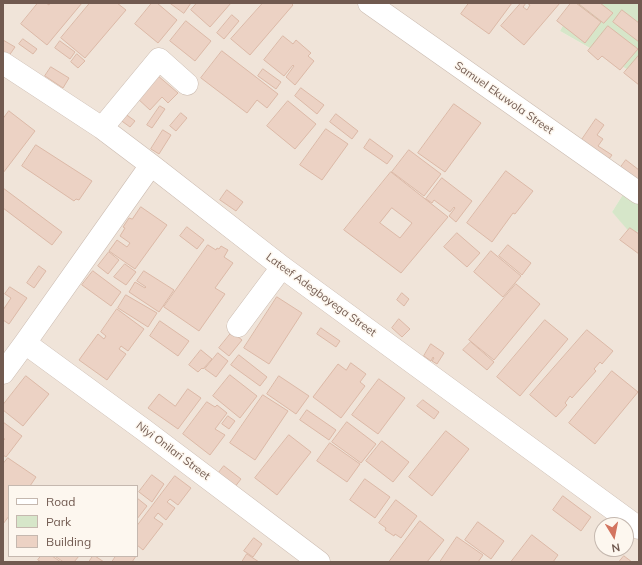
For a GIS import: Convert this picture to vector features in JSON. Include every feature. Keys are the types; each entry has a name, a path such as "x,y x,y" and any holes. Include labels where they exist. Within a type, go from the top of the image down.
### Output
{"street":[{"name":"Samuel Ekuwola Street","path":"369,3 639,192"},
{"path":"102,128 159,59 187,84"},
{"name":"Lateef Adegboyega Street","path":"3,63 102,128 282,268 639,528"},
{"path":"3,373 151,165"},
{"path":"238,326 282,268"},
{"name":"Niyi Onilari Street","path":"25,343 144,430 319,562"}],"shaded area":[{"path":"3,3 575,3 560,31 639,76 639,169 612,212 634,235 639,230 639,562 3,562"}],"green space":[{"path":"575,3 639,3 639,76 560,31"},
{"path":"639,169 639,230 633,236 612,212"}],"building":[{"path":"38,3 46,3 49,5 50,3 82,3 47,45 21,24"},
{"path":"90,3 117,3 126,10 85,58 61,38"},
{"path":"152,3 157,3 177,20 158,43 135,24"},
{"path":"170,3 191,3 184,13"},
{"path":"197,3 231,3 210,27 191,10"},
{"path":"263,3 291,3 293,5 250,55 231,39"},
{"path":"469,3 512,3 489,34 461,14"},
{"path":"521,3 526,3 523,7 527,10 530,5 527,3 560,3 524,45 501,26"},
{"path":"571,3 576,3 601,22 585,43 557,21"},
{"path":"578,3 600,3 613,13 604,23"},
{"path":"622,10 639,23 639,42 613,22"},
{"path":"232,15 239,21 224,39 217,33"},
{"path":"186,21 211,41 195,61 170,41"},
{"path":"608,26 638,49 620,70 602,56 598,60 588,51"},
{"path":"283,36 293,44 296,40 311,53 308,56 314,61 295,85 286,77 294,66 293,65 284,76 264,60"},
{"path":"23,39 37,49 33,54 19,44"},
{"path":"3,40 15,47 6,60 3,58"},
{"path":"60,41 75,52 70,59 55,48"},
{"path":"222,51 278,94 267,108 257,100 247,113 201,78"},
{"path":"77,54 85,61 78,68 71,62"},
{"path":"639,55 639,85 624,73"},
{"path":"51,67 69,78 63,88 45,76"},
{"path":"263,69 281,82 276,89 258,76"},
{"path":"157,75 178,93 168,103 162,97 150,110 137,98"},
{"path":"301,88 324,105 317,114 295,96"},
{"path":"288,101 316,124 295,149 267,126"},
{"path":"454,104 481,123 445,172 418,153"},
{"path":"160,106 165,109 152,128 147,125"},
{"path":"9,111 35,131 3,173 3,119"},
{"path":"124,113 135,121 130,127 119,119"},
{"path":"181,113 187,118 176,131 170,126"},
{"path":"336,114 358,131 352,139 330,122"},
{"path":"596,119 604,125 597,135 603,139 598,146 612,155 606,163 579,144"},
{"path":"326,129 348,144 322,180 300,165"},
{"path":"163,130 171,135 159,154 151,149"},
{"path":"370,139 393,156 387,164 364,148"},
{"path":"36,145 92,181 79,200 76,199 74,201 22,166"},
{"path":"409,150 441,174 424,196 392,172"},
{"path":"626,160 639,170 639,187 618,171"},
{"path":"506,171 533,191 515,214 513,213 492,242 467,223"},
{"path":"391,172 448,217 401,273 344,230","holes":["392,208 412,223 400,238 380,223"]},
{"path":"442,178 472,201 456,222 449,216 455,208 454,207 450,212 434,200 432,203 426,199"},
{"path":"3,188 62,232 52,245 3,208"},
{"path":"227,190 243,202 236,211 220,200"},
{"path":"141,207 167,225 135,269 109,251 117,240 127,247 130,243 120,236 125,228 123,227 129,218 132,219"},
{"path":"187,227 204,240 197,249 180,236"},
{"path":"630,228 639,234 639,254 620,240"},
{"path":"457,233 480,253 467,267 444,247"},
{"path":"208,245 216,250 221,246 228,250 224,257 233,263 215,288 225,294 199,331 164,307"},
{"path":"508,245 531,263 522,275 499,256"},
{"path":"491,251 521,276 503,297 474,272"},
{"path":"109,252 119,260 108,274 98,266"},
{"path":"125,264 136,272 126,285 114,277"},
{"path":"39,266 46,271 34,288 27,283"},
{"path":"93,271 121,292 111,306 82,285"},
{"path":"144,271 174,290 159,312 129,292 135,282 145,288 146,287 137,281"},
{"path":"516,284 540,304 494,360 469,340"},
{"path":"10,287 27,298 9,324 3,320 3,310 11,298 5,294"},
{"path":"402,293 409,299 404,306 397,300"},
{"path":"126,295 157,313 148,327 118,308"},
{"path":"277,297 302,313 269,364 244,348"},
{"path":"117,309 144,329 128,351 121,346 119,349 126,354 107,380 79,360 98,334 104,339 106,336 101,332"},
{"path":"399,319 410,329 402,337 392,328"},
{"path":"545,320 568,339 520,396 497,377"},
{"path":"160,321 189,341 178,356 150,336"},
{"path":"321,328 340,341 336,347 317,334"},
{"path":"587,330 613,351 602,364 600,362 594,369 596,371 572,398 570,396 565,403 567,405 556,417 530,395"},
{"path":"232,332 242,340 229,356 219,348"},
{"path":"471,342 494,362 487,370 463,350"},
{"path":"431,344 444,353 437,364 432,361 434,358 433,357 431,361 424,356"},
{"path":"201,350 212,359 203,369 202,368 198,372 189,365"},
{"path":"218,353 228,361 216,377 205,369"},
{"path":"239,355 267,377 260,386 231,365"},
{"path":"351,363 366,374 360,382 365,386 341,418 313,397 338,364 346,370"},
{"path":"612,371 638,392 595,444 569,423"},
{"path":"230,375 257,396 240,418 213,396"},
{"path":"26,376 49,394 23,426 3,410 3,405"},
{"path":"279,376 309,396 296,414 267,394"},
{"path":"379,379 405,398 378,434 352,415"},
{"path":"188,389 201,398 178,429 148,408 159,394 175,406"},
{"path":"263,395 288,411 255,460 230,443"},
{"path":"423,400 439,412 434,419 417,406"},
{"path":"207,402 215,407 217,405 227,413 215,429 225,435 210,455 183,434"},
{"path":"307,410 336,430 329,440 300,420"},
{"path":"228,416 235,421 229,429 222,424"},
{"path":"3,422 22,436 6,457 3,455 3,441 5,439 3,438"},
{"path":"347,422 376,444 361,463 332,442"},
{"path":"446,431 469,449 432,496 409,477"},
{"path":"289,435 311,452 277,495 255,478"},
{"path":"382,441 409,462 393,482 366,461"},
{"path":"330,443 360,464 347,482 317,461"},
{"path":"8,458 36,477 31,485 8,485 8,517 3,524 3,464"},
{"path":"224,466 241,479 234,488 217,475"},
{"path":"152,475 164,484 152,502 139,492"},
{"path":"175,476 191,488 178,505 170,499 167,502 175,508 166,520 158,513 154,518 163,524 143,550 138,546 138,525"},
{"path":"365,479 390,497 375,518 350,500"},
{"path":"563,496 591,517 581,531 553,510"},
{"path":"138,499 147,506 138,518"},
{"path":"396,500 417,516 401,538 395,534 394,536 385,530 386,528 379,523"},
{"path":"420,521 444,540 427,562 389,562"},
{"path":"478,522 504,541 491,559 465,540"},
{"path":"532,535 558,555 553,562 511,562"},
{"path":"457,537 483,555 478,562 440,562"},
{"path":"254,538 262,544 253,557 244,551"},
{"path":"247,554 259,562 242,562"},
{"path":"40,557 54,557 61,562 41,562 38,560"},
{"path":"56,557 78,557 74,562 64,562"},
{"path":"92,557 96,557 104,562 89,562"},
{"path":"115,557 135,557 132,562 112,562"},
{"path":"623,557 625,557 632,562 619,562"}]}
